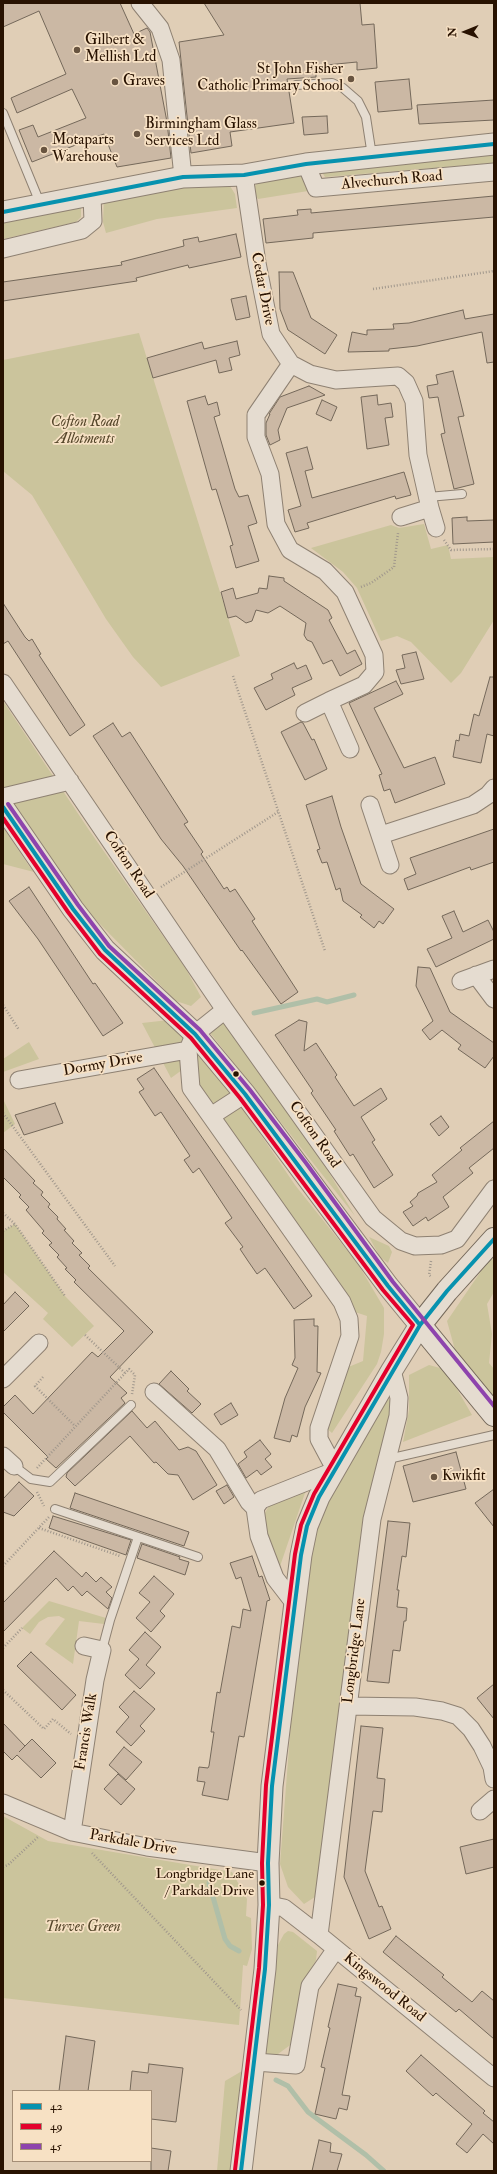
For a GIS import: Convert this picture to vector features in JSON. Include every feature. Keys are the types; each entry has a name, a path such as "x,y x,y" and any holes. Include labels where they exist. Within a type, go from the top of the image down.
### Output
{"main road":[{"path":"494,1241 447,1291 420,1325 494,1415"}],"street":[{"path":"140,3 160,28 171,60 183,177"},
{"name":"Alvechurch Road","path":"3,212 41,206 183,177 244,175 306,164 494,144"},
{"name":"Alvechurch Road","path":"306,164 316,188 494,172"},
{"name":"Cedar Drive","path":"244,175 257,263 271,334 291,364 310,374 336,380 398,376 406,383 414,401 418,455 436,528"},
{"path":"3,249 82,230 93,221 92,196"},
{"path":"291,364 256,415 256,437 270,474 276,524 290,550 325,571 345,592 374,655 375,672 364,685 305,713"},
{"path":"400,517 429,502"},
{"name":"Cofton Road","path":"3,683 225,1010 373,1218 401,1241 415,1246 441,1245 457,1238 494,1189"},
{"path":"329,701 350,749"},
{"path":"3,797 70,781"},
{"path":"381,836 473,805 488,795 494,788"},
{"path":"370,805 390,865"},
{"name":"Cofton Road","path":"3,807 73,908 105,950 191,1042 245,1094 388,1286 420,1325"},
{"path":"494,969 468,978 494,999"},
{"path":"225,1010 191,1042 191,1088 342,1302 349,1319 350,1336 319,1428 319,1439 335,1470"},
{"name":"Dormy Drive","path":"19,1080 191,1042"},
{"path":"210,1116 245,1094"},
{"path":"240,2171 255,2062 269,1905 268,1863 272,1786 301,1555 308,1526 319,1498 392,1370 420,1325"},
{"path":"3,1379 39,1343"},
{"name":"Longbridge Lane","path":"319,1935 372,1519 398,1416 399,1398 392,1370"},
{"path":"154,1392 217,1449 249,1502 255,1508 259,1536 275,1578 294,1604"},
{"path":"255,1508 261,1500 335,1470"},
{"path":"84,1646 102,1650"},
{"name":"Francis Walk","path":"72,1832 95,1680 102,1650"},
{"path":"348,1706 415,1707 442,1711 458,1716 471,1729 482,1746 492,1767 494,1779"},
{"path":"480,1811 494,1799"},
{"name":"Parkdale Drive","path":"3,1803 72,1832 148,1847 268,1863"},
{"name":"Kingswood Road","path":"269,1905 284,1908 494,2078"},
{"path":"255,2062 296,2065 310,1986 336,1949"}],"lane":[{"path":"296,85 332,83 343,88 358,101 366,117 372,157"},
{"path":"3,113 41,206"},
{"path":"429,502 462,494"},
{"path":"9,1461 30,1478 50,1482 131,1405"},
{"path":"388,1459 494,1435"},
{"path":"55,1509 198,1557"},
{"path":"102,1650 110,1620 138,1537"}],"path":[{"path":"373,289 494,271"},
{"path":"345,592 371,583 394,567 400,517"},
{"path":"436,528 451,550 494,549"},
{"path":"233,676 325,950"},
{"path":"148,895 278,812"},
{"path":"3,1005 19,1030"},
{"path":"3,1113 114,1266"},
{"path":"3,1213 15,1224 65,1296"},
{"path":"3,1231 15,1224"},
{"path":"85,1335 125,1373"},
{"path":"3,1566 49,1517 30,1478 75,1426 129,1369 135,1374 131,1405"},
{"path":"43,1378 35,1386 75,1426"},
{"path":"39,1528 130,1559"},
{"path":"3,1648 22,1628"},
{"path":"3,1690 44,1729 53,1718 85,1746"},
{"path":"3,1867 8,1865 52,1824"},
{"path":"72,1832 240,2010 246,2010"}],"green space":[{"path":"494,151 494,163 325,177 321,171"},
{"path":"301,171 308,191 258,199 256,196 255,186 260,180"},
{"path":"220,181 230,186 235,194 237,208 157,219 106,233 103,222 104,197"},
{"path":"81,203 81,217 76,222 3,239 3,218"},
{"name":"Cofton Road Allotments","path":"139,333 240,656 161,687 133,657 106,619 32,495 3,471 3,360"},
{"path":"424,524 431,549 448,545 451,559 494,557 494,620 461,673 451,683 411,642 397,636 381,641 357,588 343,572 311,548 391,525 399,528"},
{"path":"3,701 89,830 186,969 201,997 191,1006 176,1001 90,914 3,790"},
{"path":"3,827 29,866 34,872 3,864"},
{"path":"169,1020 233,1094 295,1185 358,1264 384,1308 384,1334 377,1364 332,1433 324,1426 346,1368 363,1361 367,1316 355,1312 182,1070 171,1078 142,1023"},
{"path":"225,1021 316,1151 355,1216 211,1034 213,1025"},
{"path":"29,1042 39,1059 3,1072 3,1059"},
{"path":"3,1099 15,1124 3,1133"},
{"path":"15,1224 65,1296 94,1326 72,1347 43,1319 48,1313 3,1272 3,1231"},
{"path":"369,1237 389,1246 392,1252 388,1263 380,1257"},
{"path":"490,1258 494,1260 494,1292 487,1304 492,1334 489,1363 494,1369 494,1399 455,1350 447,1321"},
{"path":"429,1365 440,1368 449,1375 472,1415 403,1442 409,1410 409,1375"},
{"path":"389,1399 393,1403 361,1529 360,1557 318,1895 304,1904 288,1887 280,1864 301,1592 311,1541 322,1514 382,1404"},
{"path":"306,1490 277,1575 261,1520 270,1504"},
{"path":"49,1601 106,1618 104,1624 79,1621 73,1664 45,1644 65,1619 59,1616 48,1617 39,1622 30,1634 22,1628"},
{"name":"Turves Green","path":"3,1816 48,1841 232,1872 247,1899 246,1916 251,1918 252,1949 247,1966 243,1965 239,2025 3,1998"},
{"path":"288,1931 293,1932 317,1951 316,1960 307,1979 293,2043 278,2054 265,2059 278,1945 284,1934"},
{"path":"242,2071 230,2171 217,2171 225,2081"}],"building":[{"path":"3,3 120,3 134,34 147,28 150,32 167,122 171,158 117,167 104,134 32,162 19,130 33,125 38,137 86,118 72,89 17,113 11,98 66,74 39,11 3,27"},
{"path":"204,3 360,3 362,25 374,24 377,68 357,70 357,62 316,66 316,77 287,79 294,123 230,132 232,146 191,153 179,42 224,35"},
{"path":"409,79 412,109 378,112 375,82"},
{"path":"494,100 494,120 419,124 417,105"},
{"path":"327,116 328,133 304,135 302,117"},
{"path":"494,196 494,217 313,233 313,238 266,243 263,219 298,215 297,210 311,209 311,213"},
{"path":"236,234 241,257 189,268 188,265 136,278 137,281 3,301 3,282 122,265 121,262 184,246 183,240 198,237 199,242"},
{"path":"279,272 293,272 311,318 337,335 325,354 288,330 280,309"},
{"path":"246,296 250,317 236,320 231,299"},
{"path":"463,310 465,319 494,314 494,362 487,363 482,332 417,346 389,349 389,351 348,352 352,332 367,335 367,330 394,329 393,324 409,323"},
{"path":"237,341 240,355 229,358 232,370 219,373 216,360 153,378 147,358 202,342 204,349"},
{"path":"453,371 464,416 458,417 474,484 454,489 441,434 445,433 438,397 429,398 427,386 438,384 436,375"},
{"path":"309,386 325,395 287,408 278,430 280,440 270,445 266,435 266,423 269,414 280,397"},
{"path":"377,395 378,405 391,403 393,417 385,418 389,445 367,449 361,397"},
{"path":"205,396 208,405 217,402 220,415 214,417 235,489 239,497 248,495 257,523 248,526 259,561 236,568 230,546 233,545 216,489 212,490 187,401"},
{"path":"322,400 337,407 331,421 316,414"},
{"path":"307,447 313,469 305,471 312,498 404,472 411,495 396,499 395,496 307,523 309,528 295,532 288,510 301,506 286,453"},
{"path":"467,517 467,521 494,520 494,542 453,544 452,518"},
{"path":"269,576 284,578 284,581 328,610 332,618 329,620 347,654 355,650 362,664 340,676 332,660 323,664 312,642 307,640 304,635 306,623 280,606 268,613 256,610 252,621 246,623 236,616 228,618 221,592 233,588 236,599 258,593 259,588 267,589"},
{"path":"3,603 25,637 29,641 32,639 41,654 39,655 85,725 70,736 8,641 3,644"},
{"path":"416,652 424,679 401,684 396,670 405,668 402,655"},
{"path":"294,663 297,669 306,665 312,679 292,688 295,695 266,710 254,688 273,679 271,674"},
{"path":"490,677 494,677 494,736 487,734 481,763 453,757 456,740 459,741 460,734 469,736 474,714 479,716"},
{"path":"396,681 403,694 374,708 404,768 435,757 445,784 395,803 390,789 384,791 379,775 382,774 349,703"},
{"path":"301,722 312,740 314,739 327,769 305,780 281,732"},
{"path":"113,723 122,737 130,732 188,822 184,824 203,852 201,854 224,889 227,887 230,892 235,889 255,919 252,921 298,992 281,1004 242,950 241,951 183,866 161,839 93,736"},
{"path":"332,796 361,884 394,909 383,924 379,921 374,928 360,917 362,915 343,901 340,888 336,890 327,862 322,863 317,850 320,849 306,805"},
{"path":"494,829 494,862 471,870 470,867 408,890 404,879 416,874 410,858"},
{"path":"29,887 93,984 95,983 123,1023 103,1036 38,939 9,901"},
{"path":"454,911 463,932 488,920 494,932 494,939 436,967 427,949 452,938 442,916"},
{"path":"418,967 430,968 450,1012 494,1043 494,1056 485,1068 458,1049 461,1045 442,1030 430,1040 422,1030 433,1021 416,986"},
{"path":"299,1020 307,1022 304,1051 316,1043 337,1075 335,1077 354,1106 381,1088 387,1099 361,1117 375,1140 372,1142 393,1175 374,1188 353,1154 350,1156 334,1131 336,1130 311,1093 313,1091 275,1035"},
{"path":"154,1068 312,1296 294,1309 265,1268 257,1274 240,1249 243,1247 225,1223 232,1218 199,1168 193,1173 184,1160 190,1156 161,1112 155,1116 139,1092 144,1089 137,1079"},
{"path":"55,1103 63,1123 24,1135 15,1115"},
{"path":"441,1116 449,1127 439,1136 430,1124"},
{"path":"494,1121 494,1148 469,1168 473,1173 443,1197 449,1207 428,1221 426,1217 413,1226 403,1212 413,1206 410,1202 417,1196 418,1193 437,1182 432,1175 462,1150 460,1148"},
{"path":"3,1148 35,1181 33,1183 43,1192 41,1195 50,1204 48,1207 58,1217 57,1219 66,1229 64,1230 74,1241 72,1243 82,1253 79,1255 90,1266 88,1268 153,1332 110,1377 127,1393 121,1398 125,1403 56,1468 46,1459 48,1457 3,1412 3,1407 15,1395 33,1414 92,1352 98,1357 124,1331 74,1282 76,1280 65,1269 67,1268 57,1257 59,1255 49,1245 52,1243 42,1233 44,1231 26,1210 29,1207 19,1197 21,1195 3,1177"},
{"path":"15,1292 29,1306 3,1332 3,1305"},
{"path":"314,1319 314,1326 318,1326 317,1372 321,1373 305,1407 297,1437 292,1435 290,1442 274,1438 285,1398 298,1368 292,1365 295,1358 294,1320"},
{"path":"171,1371 189,1389 187,1391 201,1404 192,1413 159,1384"},
{"path":"231,1403 238,1415 221,1425 214,1414"},
{"path":"132,1411 147,1428 155,1421 179,1450 188,1447 196,1451 217,1485 193,1500 178,1475 168,1474 156,1462 154,1463 130,1436 75,1486 66,1477 67,1473"},
{"path":"260,1440 271,1454 265,1459 272,1467 261,1475 257,1470 246,1478 238,1464 247,1457 244,1452"},
{"name":"Kwikfit","path":"456,1452 466,1489 413,1502 403,1466"},
{"path":"19,1482 34,1496 14,1516 3,1512 3,1499"},
{"path":"227,1485 234,1497 224,1504 216,1491"},
{"path":"494,1489 494,1527 475,1503"},
{"path":"75,1493 189,1532 184,1546 70,1508"},
{"path":"53,1516 131,1540 126,1555 49,1528"},
{"path":"388,1521 410,1523 406,1557 402,1556 397,1590 399,1590 397,1607 407,1608 406,1621 404,1621 400,1651 393,1650 389,1683 367,1681"},
{"path":"142,1544 180,1557 179,1559 189,1562 185,1575 137,1558"},
{"path":"54,1551 82,1577 86,1572 96,1582 101,1577 112,1587 106,1592 112,1598 108,1609 87,1591 82,1596 73,1586 68,1591 56,1578 3,1632 3,1603"},
{"path":"252,1556 259,1577 262,1576 270,1600 267,1601 244,1737 239,1736 228,1800 202,1795 205,1782 197,1781 199,1767 208,1768 209,1766 214,1732 211,1732 217,1692 220,1693 232,1626 240,1628 243,1609 251,1611 241,1577 236,1579 230,1563"},
{"path":"154,1576 174,1594 160,1611 165,1616 151,1632 136,1618 150,1602 139,1593"},
{"path":"145,1632 161,1647 146,1665 155,1673 140,1689 125,1675 139,1659 129,1650"},
{"path":"31,1652 76,1695 62,1710 17,1666"},
{"path":"494,1684 494,1719 477,1698"},
{"path":"134,1691 155,1709 140,1726 145,1731 131,1746 116,1732 129,1717 119,1707"},
{"path":"3,1723 25,1746 32,1739 56,1763 41,1778 17,1755 12,1760 3,1751"},
{"path":"361,1726 383,1728 377,1778 385,1779 382,1812 373,1811 365,1871 379,1907 382,1906 391,1929 369,1939 344,1877"},
{"path":"124,1747 142,1762 126,1780 109,1765"},
{"path":"118,1774 135,1789 121,1805 104,1789"},
{"path":"494,1839 494,1867 466,1874 460,1847"},
{"path":"396,1936 444,1975 442,1977 472,2002 482,1991 494,2001 494,2039 459,2009 456,2012 383,1952"},
{"path":"338,1984 357,1988 355,1996 361,1997 342,2095 350,2096 347,2110 339,2108 336,2119 315,2114 325,2068 321,2067 330,2028 328,2027"},
{"path":"66,2036 95,2041 88,2090 59,2090"},
{"path":"421,2055 485,2111 483,2113 494,2122 494,2144 483,2134 467,2153 456,2144 472,2124 436,2093 433,2096 406,2071"},
{"path":"149,2064 183,2068 176,2122 152,2119 152,2090 130,2090 132,2071 148,2073"},
{"path":"319,2140 331,2143 330,2152 342,2154 337,2171 312,2171"},
{"path":"152,2148 171,2151 168,2171 151,2171"}],"waterway":[{"path":"254,1013 317,999 327,1002 354,995"},
{"path":"209,1883 225,1939 230,1946 239,1951"},
{"path":"276,2080 288,2086 308,2112 366,2155 384,2171"}],"transit line":[{"name":"42","path":"3,212 183,177 244,175 306,164 494,144"},
{"name":"45","path":"8,804 78,905 109,946 200,1030 250,1090 306,1163 393,1282 494,1406"},
{"name":"42","path":"3,807 73,909 105,950 195,1034 245,1094 388,1286 420,1325"},
{"name":"49","path":"3,818 68,912 100,954 191,1038 240,1098 383,1290 413,1325 314,1494 301,1525 295,1554 266,1785 262,1863 263,1905 259,1968 235,2170"},
{"name":"42","path":"241,2171 265,1969 269,1905 268,1863 272,1786 301,1555 307,1526 319,1497 420,1325 447,1291 494,1239"}],"place":[{"name":"Gilbert & Mellish Ltd","path":"77,50"},
{"name":"St John Fisher Catholic Primary School","path":"351,79"},
{"name":"Graves","path":"115,82"},
{"name":"Birmingham Glass Services Ltd","path":"137,134"},
{"name":"Motaparts Warehouse","path":"44,150"},
{"name":"Kwikfit","path":"434,1477"},
{"name":"Longbridge Lane / Parkdale Drive","path":"262,1883"}]}
